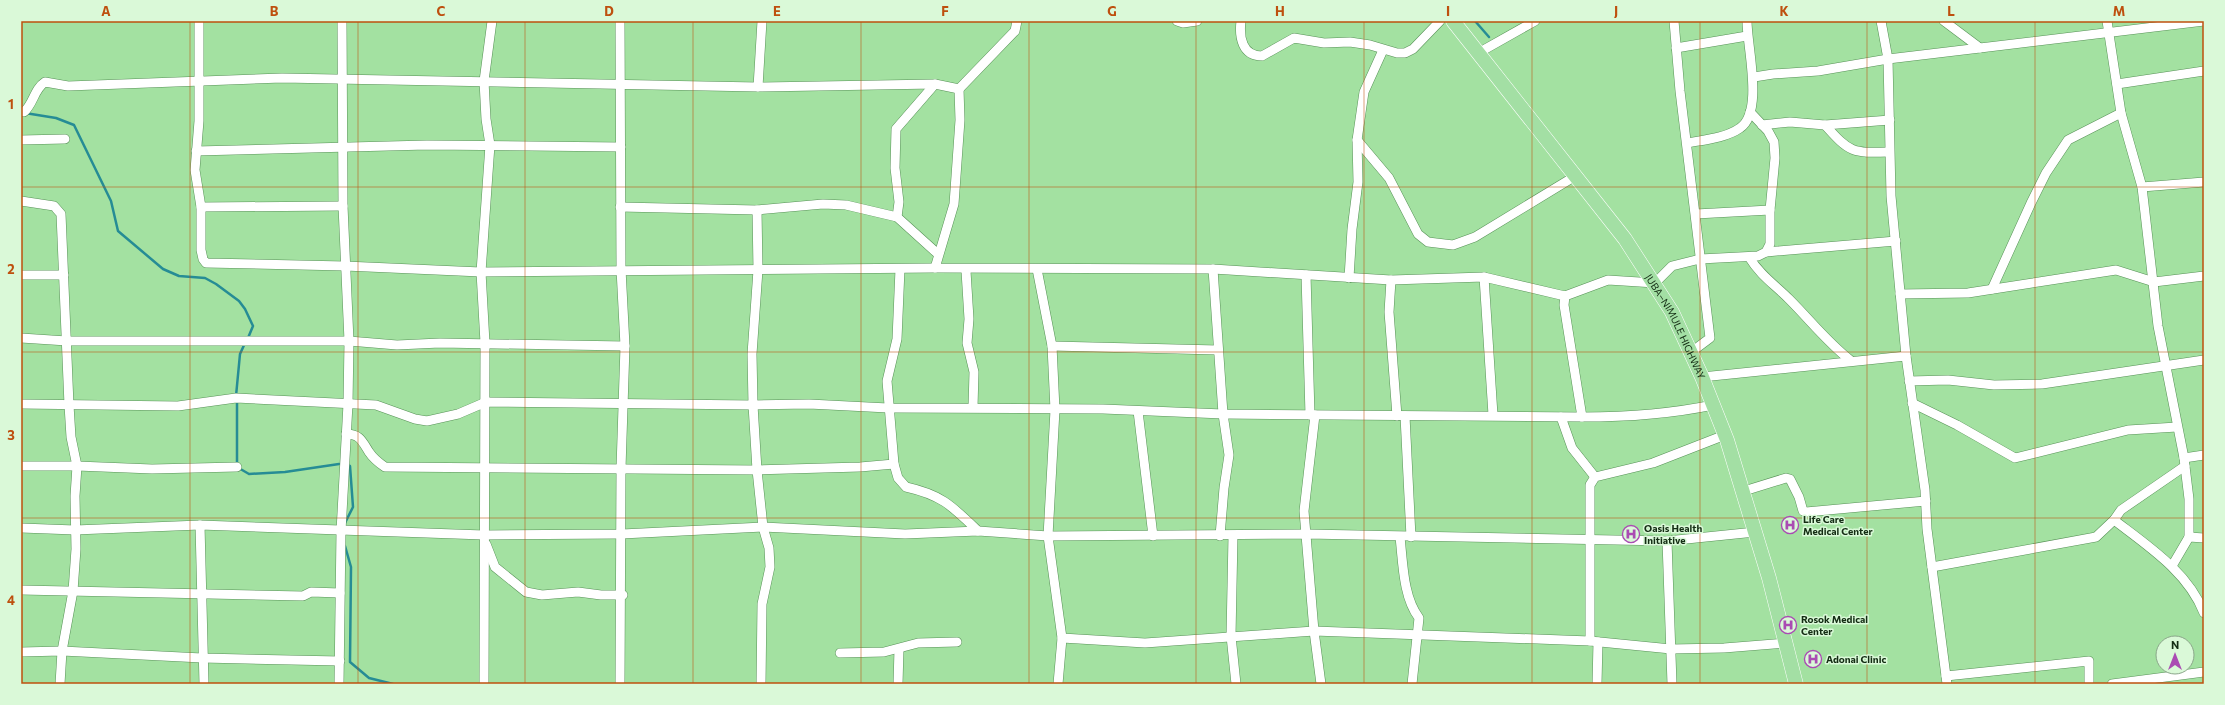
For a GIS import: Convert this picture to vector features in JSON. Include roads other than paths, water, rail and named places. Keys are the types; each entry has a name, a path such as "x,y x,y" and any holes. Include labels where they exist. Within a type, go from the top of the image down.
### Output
{"main road":[{"name":"JUBA–NIMULE HIGHWAY","path":"1453,21 1480,52 1553,149 1625,239 1655,283 1672,312 1702,377 1725,435 1755,532 1796,684"}],"street":[{"path":"199,21 199,121 195,170 201,206 203,259 206,263 345,266 481,272 621,269 1214,269 1391,280 1484,277 1565,296 1608,280 1655,283 1672,266 1700,260 1749,257 1766,252 1896,241"},
{"path":"339,684 341,531 348,404 349,341 343,206 341,78 342,21"},
{"path":"484,684 486,402 485,343 481,272 490,145 486,120 484,81 492,21"},
{"path":"620,21 620,207 621,269 625,346 621,468 622,595 620,684"},
{"path":"758,87 762,21"},
{"path":"935,268 954,204 960,120 959,89 1015,31 1017,21"},
{"path":"1177,21 1183,24 1197,21"},
{"path":"1241,21 1239,36 1242,44 1250,54 1256,56 1262,56 1294,38 1324,43 1350,42 1370,45 1397,53 1409,51 1440,21"},
{"path":"1480,52 1535,21"},
{"path":"1674,21 1710,338 1690,353"},
{"path":"1687,143 1734,132 1742,128 1750,112 1754,77 1747,36 1747,21"},
{"path":"1881,21 1888,59 1890,196 1896,241 1906,356 1926,501 1932,567 1947,680 2089,661 2090,684"},
{"path":"1944,21 1980,48"},
{"path":"2107,21 2121,113 2142,187 2165,366 2184,462 2189,499 2189,537 2172,566"},
{"path":"1754,77 1772,74 1818,72 1888,59 2109,34 2204,21"},
{"path":"1676,48 1718,43 1747,36"},
{"path":"1349,278 1352,229 1358,182 1357,140 1364,92 1383,50"},
{"path":"2116,84 2204,71"},
{"path":"24,112 31,106 35,92 45,82 68,86 200,80 341,78 620,86 758,87 936,84 959,89"},
{"path":"897,217 900,202 895,168 896,129 936,84"},
{"path":"1750,112 1768,131 1774,142 1775,158 1770,210 1770,244 1766,252"},
{"path":"1992,289 2046,173 2068,140 2121,113"},
{"path":"1762,125 1790,122 1825,125 1890,120"},
{"path":"1825,125 1845,146 1854,151 1889,152"},
{"path":"21,140 65,138"},
{"path":"1357,140 1389,178 1418,234 1428,242 1453,245 1475,237 1577,176"},
{"path":"196,151 343,146 490,145 621,147"},
{"path":"2142,187 2204,182"},
{"path":"21,200 54,206 61,214 71,437 77,466 75,530 76,549 72,591 62,651 60,684"},
{"path":"620,207 757,210 823,204 846,205 897,217 938,254"},
{"path":"201,206 343,206"},
{"path":"757,210 758,270 752,354 757,470 764,527 769,548 770,567 762,604 761,684"},
{"path":"1696,214 1770,210"},
{"path":"1749,257 1755,267 1770,283 1789,298 1836,348 1850,360"},
{"path":"900,269 897,339 887,381 888,408 894,464 898,478 906,487 925,491 944,500 978,531"},
{"path":"1037,269 1052,346 1055,410 1048,536 1062,638 1058,684"},
{"path":"1214,269 1223,414 1229,455 1224,488 1220,536"},
{"path":"1900,294 1968,293 2116,270 2154,282 2204,276"},
{"path":"966,271 969,319 967,343 974,372 973,407"},
{"path":"1306,274 1313,415 1304,511 1314,631 1321,684"},
{"path":"21,275 64,275"},
{"path":"1484,277 1493,415"},
{"path":"1391,280 1389,312 1401,416 1411,537"},
{"path":"1565,296 1564,305 1582,417"},
{"path":"21,338 67,341 349,341 397,345 485,343 625,346"},
{"path":"1052,346 1218,350"},
{"path":"1702,377 1850,360 1906,356"},
{"path":"1909,381 1948,380 1994,385 2042,384 2204,360"},
{"path":"21,404 178,406 236,398 376,405 415,419 427,421 458,414 486,402 754,405 809,404 888,408 973,407 1223,414 1401,416 1493,415 1562,417 1632,416 1680,412 1713,405"},
{"path":"1912,403 1957,425 2014,458 2128,430 2177,427"},
{"path":"1138,411 1153,536"},
{"path":"1562,417 1572,448 1595,477"},
{"path":"346,434 354,434 362,439 369,453 385,467 421,469 621,468 757,470 860,467 894,464"},
{"path":"1597,684 1590,540 1590,485 1595,477 1653,463 1725,435"},
{"path":"1932,567 2096,538 2114,520 2121,510 2136,498 2184,462 2204,455"},
{"path":"21,466 77,466 152,469 237,467"},
{"path":"1744,491 1786,478 1790,479 1799,497 1803,511 1806,512 1926,501"},
{"path":"2114,520 2172,566 2199,600 2204,613"},
{"path":"200,525 202,658 204,684"},
{"path":"21,528 75,530 200,525 484,538 622,534 764,527 905,534 978,531 1048,536 1233,536 1307,534 1667,541 1755,532"},
{"path":"1233,536 1231,636 1236,684"},
{"path":"1400,537 1406,586 1414,611 1419,618 1419,634 1412,684"},
{"path":"2189,537 2204,538"},
{"path":"484,538 495,567 526,592 542,595 578,592 601,595 622,595"},
{"path":"1667,541 1672,684"},
{"path":"21,590 304,596 311,592 340,594"},
{"path":"1062,638 1145,643 1314,631 1594,642 1671,650 1724,648 1786,643"},
{"path":"840,653 884,652 918,643 957,642"},
{"path":"898,684 900,649"},
{"path":"21,652 62,651 202,658 340,661"},
{"path":"2112,684 2204,672"}],"waterway":[{"path":"1475,21 1489,37"},
{"path":"25,113 56,118 74,125 111,201 118,231 163,269 179,276 205,278 239,301 245,309 253,326 248,338"},
{"path":"236,396 240,354 245,343"},
{"path":"237,401 237,467 249,474 285,472 339,464"},
{"path":"345,523 353,507 350,466 347,465"},
{"path":"345,546 351,567 350,662 369,678 393,684"}],"place":[{"name":"Life Care Medical Center","path":"1790,525"},
{"name":"Oasis Health Initiative","path":"1631,534"},
{"name":"Rosok Medical Center","path":"1788,625"},
{"name":"Adonai Clinic","path":"1813,659"}]}
